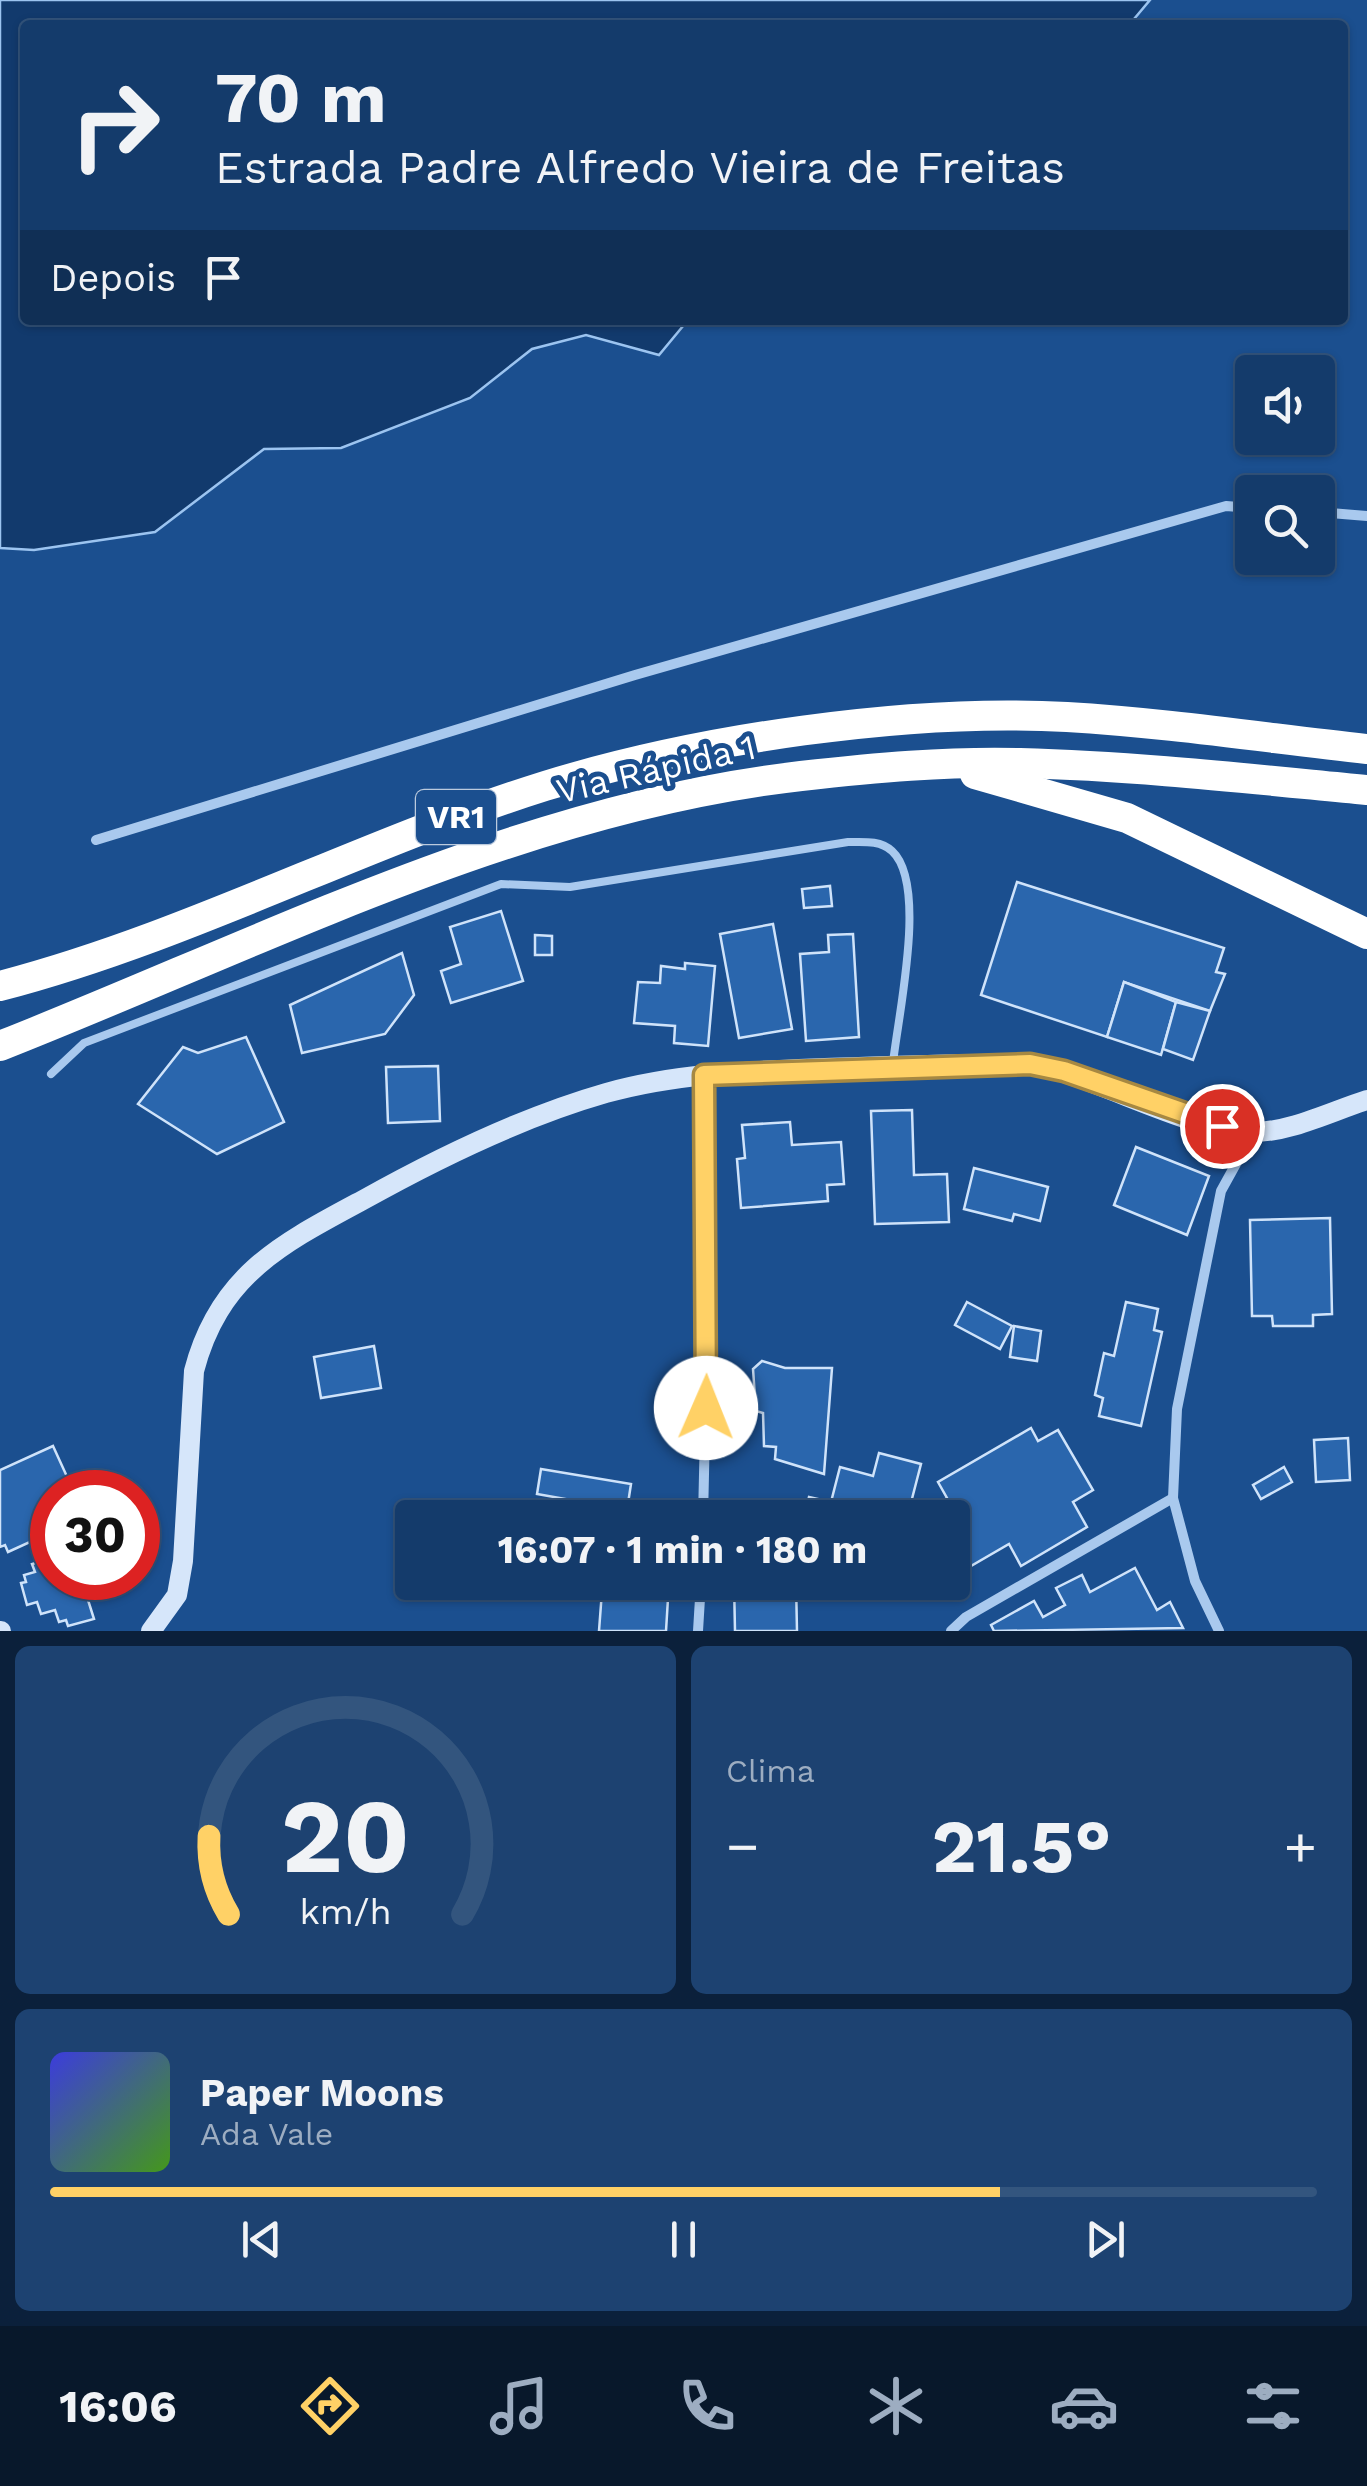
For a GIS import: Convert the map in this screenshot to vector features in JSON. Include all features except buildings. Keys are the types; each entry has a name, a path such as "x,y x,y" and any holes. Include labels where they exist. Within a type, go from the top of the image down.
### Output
{"highway":[{"name":"Via Rápida 1","path":"0,986 104,955 461,815 548,785 778,736 930,719 1065,717 1367,748"},
{"name":"Via Rápida 1","path":"0,1046 368,896 562,827 670,799 798,777 938,765 1018,763 1367,790"},
{"path":"938,765 1127,818 1367,934"}],"main road":[{"path":"151,1631 177,1595 194,1371 205,1337 231,1289 278,1248 409,1174 481,1141 608,1092 704,1075 893,1066 1030,1064 1064,1071 1191,1118 1254,1132 1367,1100"}],"street":[{"path":"96,840 673,664 1226,506 1235,507"},
{"path":"1335,513 1367,516"},
{"path":"703,1500 708,1298 704,1075"},
{"path":"1218,1631 1194,1581 1173,1498 1177,1409 1191,1323 1222,1191 1254,1132"},
{"path":"951,1631 966,1617 1173,1498"},
{"path":"698,1631 700,1600"}],"lane":[{"path":"52,1074 84,1044 501,884 570,887 872,842 891,850 906,870 911,898 893,1066"}],"water":[{"path":"0,0 1150,0 1133,20 20,20 20,325 684,325 659,355 586,335 532,349 470,398 341,448 264,449 155,532 34,550 0,548"}],"route":[{"path":"706,1408 704,1075 1030,1064 1064,1071 1222,1126"}]}
